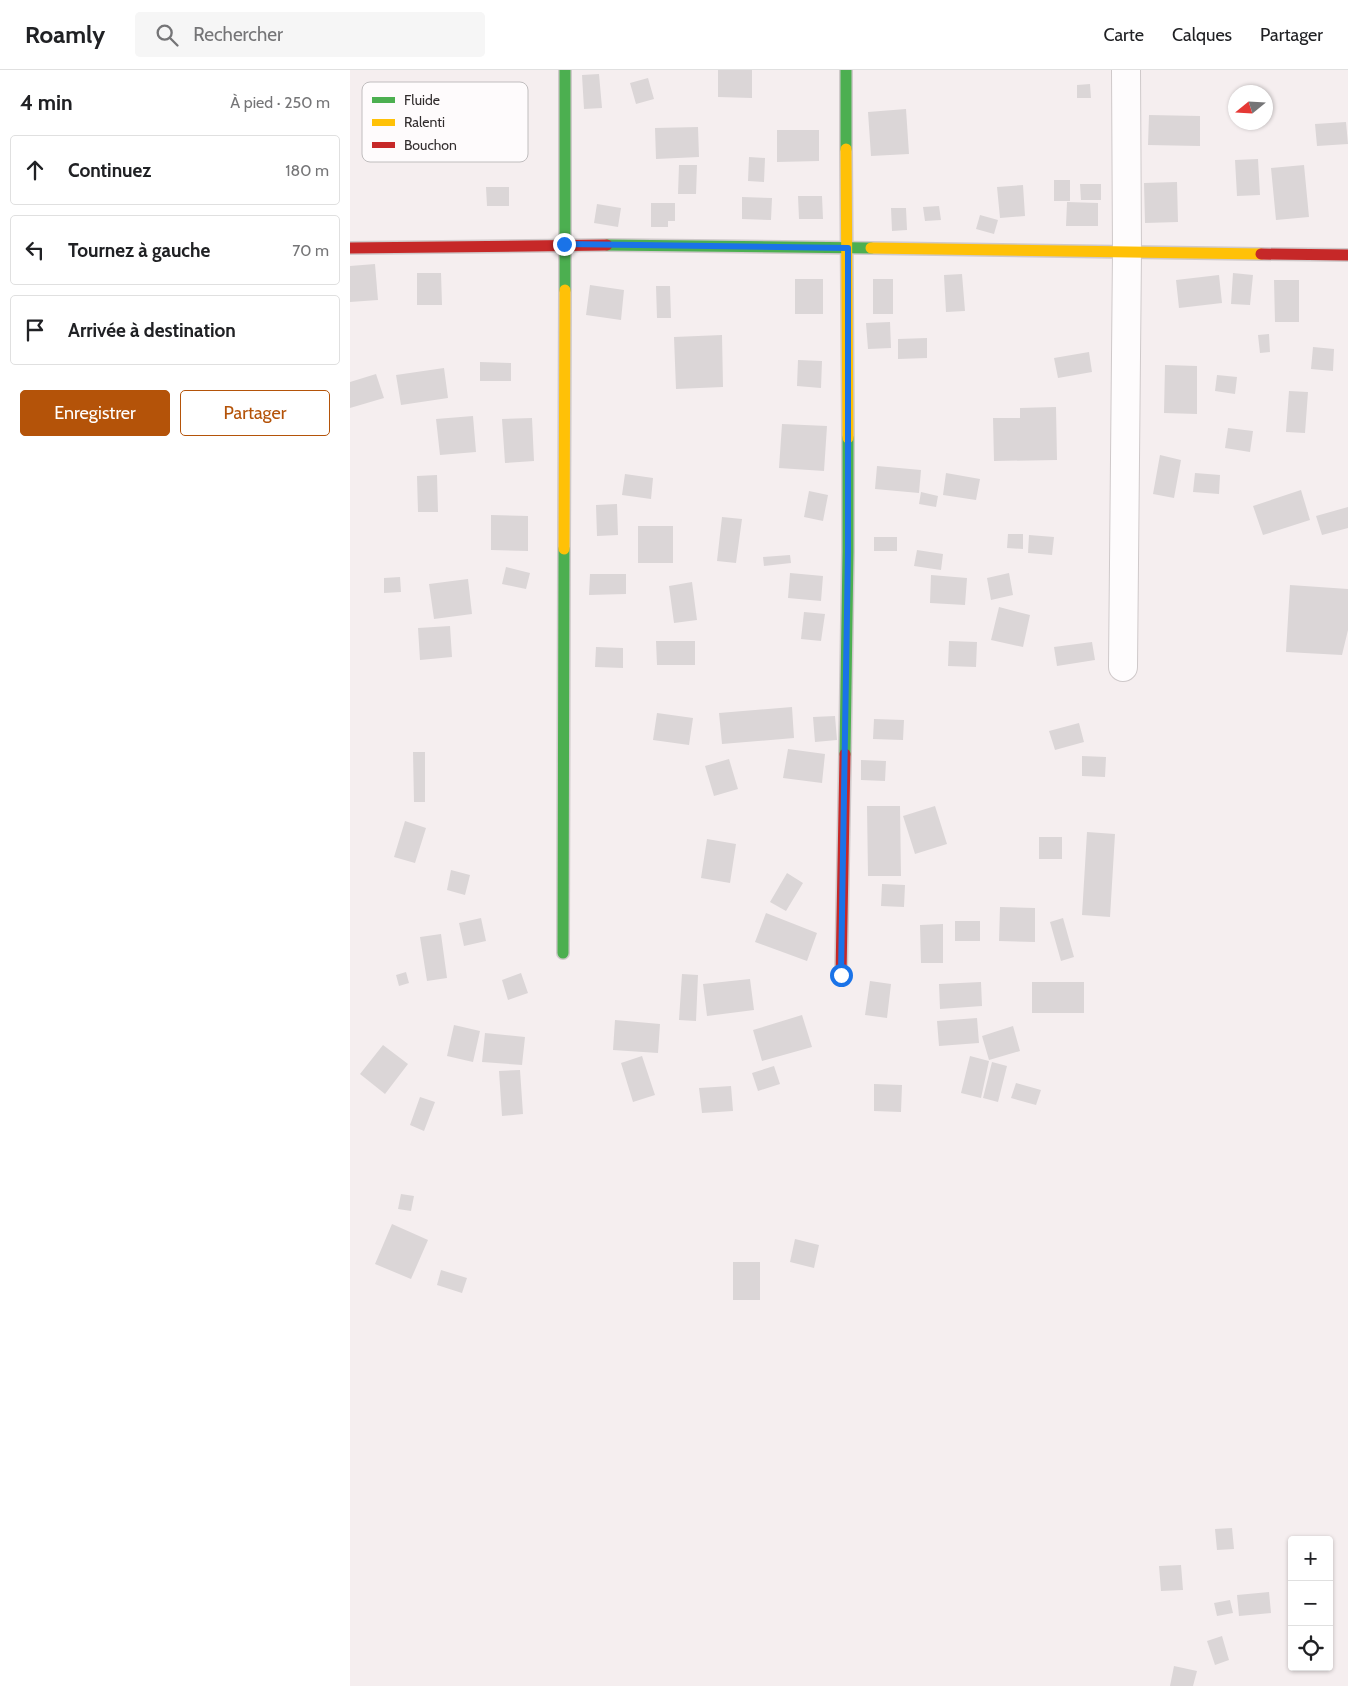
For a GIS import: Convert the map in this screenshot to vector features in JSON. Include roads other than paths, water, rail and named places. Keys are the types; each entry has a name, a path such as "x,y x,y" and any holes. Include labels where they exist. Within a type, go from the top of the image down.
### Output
{"street":[{"path":"563,953 565,70"},
{"path":"841,975 848,552 846,70"},
{"path":"1123,667 1127,252 1126,70"},
{"path":"350,248 564,244 1348,255"}]}
